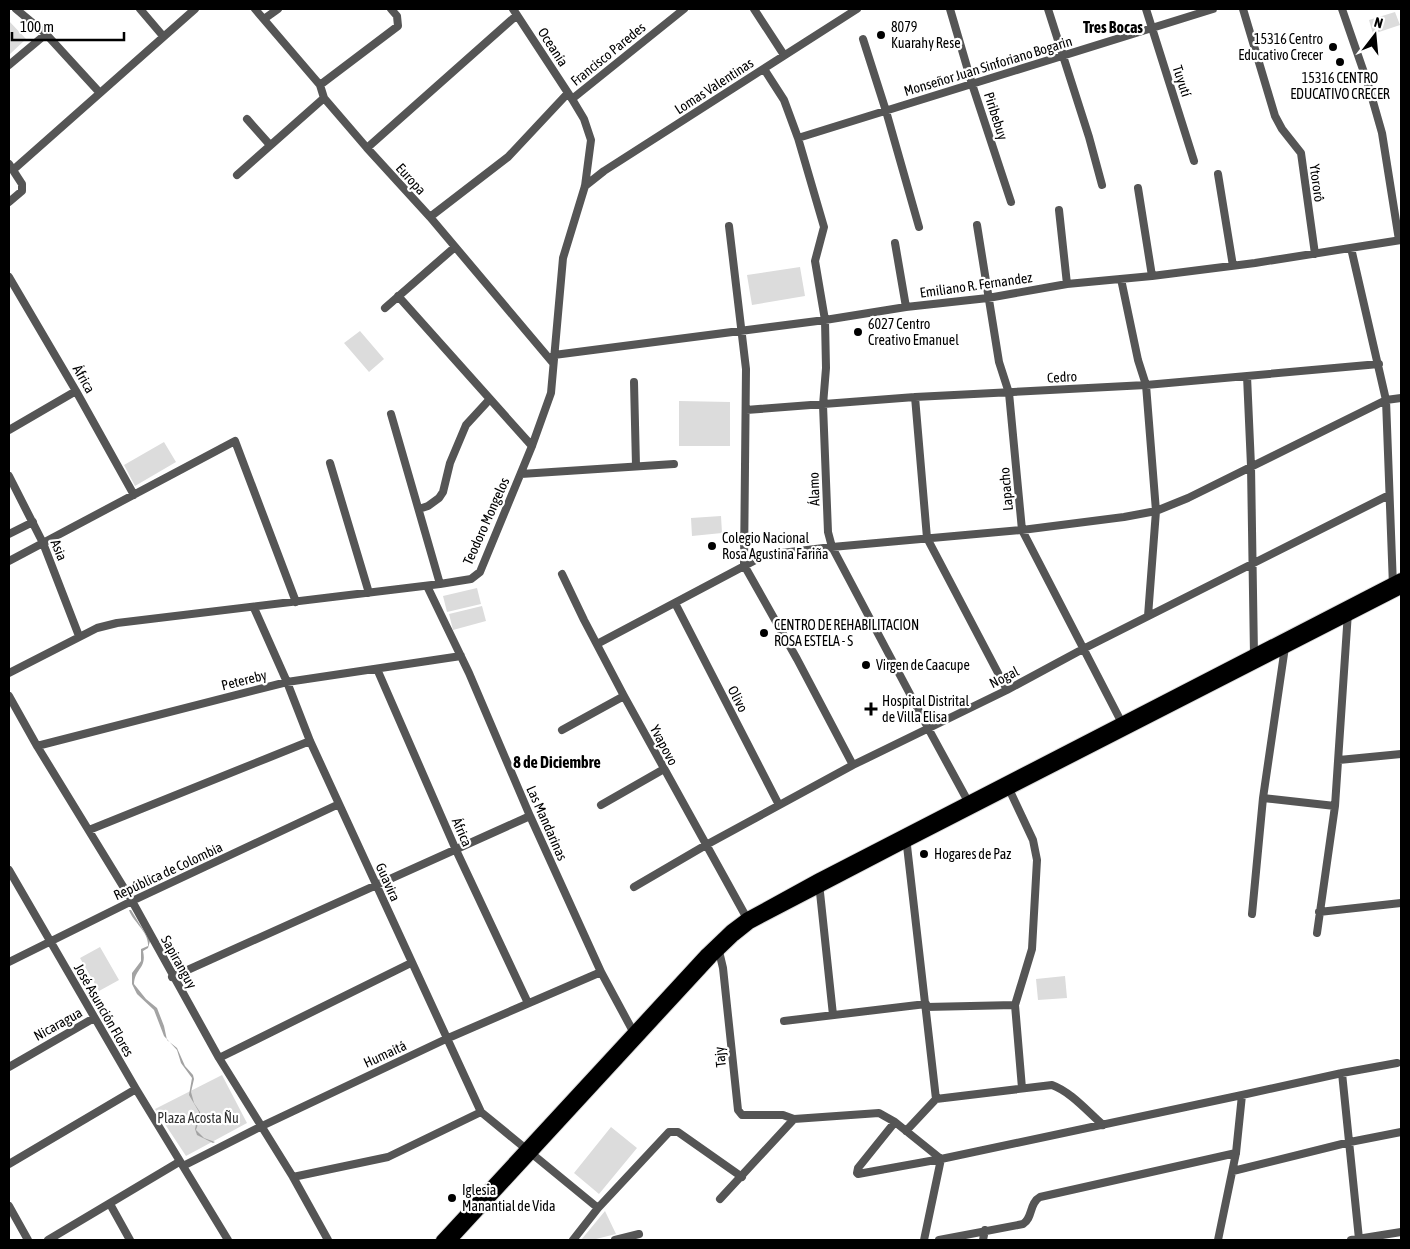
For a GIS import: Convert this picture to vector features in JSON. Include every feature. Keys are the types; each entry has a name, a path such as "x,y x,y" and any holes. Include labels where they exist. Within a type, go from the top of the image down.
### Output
{"main road":[{"path":"452,1240 529,1151 635,1036 718,947 748,921 1397,586"},
{"path":"970,805 1009,789 1254,655 1274,648 1285,647 1348,610"},
{"path":"441,1240 529,1151"}],"street":[{"path":"16,9 46,34 100,93"},
{"path":"140,9 163,36"},
{"path":"9,202 22,191 22,184 11,167 100,93 195,9"},
{"name":"Europa","path":"255,9 320,85 324,98 554,359"},
{"path":"264,19 278,9"},
{"path":"320,85 398,26 397,16 391,9"},
{"name":"Francisco Paredes","path":"430,217 508,157 570,96 684,9"},
{"path":"754,9 784,56"},
{"name":"Lomas Valentinas","path":"585,186 604,171 857,9"},
{"name":"Piribebuy","path":"950,9 972,84 1011,202"},
{"path":"1048,9 1102,185"},
{"name":"Tuyutí","path":"1146,9 1194,161"},
{"name":"Monseñor Juan Sinforiano Bogarin","path":"798,138 1214,9"},
{"name":"Ytororô","path":"1243,9 1275,116 1300,153 1315,254"},
{"path":"1342,9 1368,84 1382,134 1400,240"},
{"path":"367,148 515,12"},
{"name":"Oceanía","path":"515,12 570,96"},
{"path":"9,65 46,34"},
{"path":"863,39 919,227"},
{"name":"Álamo","path":"764,69 784,100 798,138 824,227 816,261 825,320 826,368 823,405 828,532 832,547 970,805"},
{"name":"Teodoro Mongelos","path":"9,673 79,636 97,628 117,623 427,586 471,579 480,572 521,474 551,393 563,258 585,186 591,140 584,118 570,96"},
{"path":"237,175 324,98"},
{"path":"247,119 270,145"},
{"path":"1218,174 1233,266"},
{"path":"1138,188 1152,276"},
{"path":"1059,210 1067,284"},
{"name":"Lapacho","path":"977,225 999,362 1009,393 1022,530 1123,726"},
{"path":"729,226 743,331 746,369 744,565 797,659 853,765"},
{"name":"Emiliano R. Fernandez","path":"554,359 825,320 906,306 988,298 1067,284 1233,266 1400,240"},
{"path":"895,243 906,306"},
{"path":"385,308 455,247"},
{"path":"1351,248 1386,400 1389,495 1397,586"},
{"name":"África","path":"9,277 134,495"},
{"path":"1120,279 1138,360 1146,385 1156,511 1148,616"},
{"path":"398,296 532,446"},
{"name":"Cedro","path":"746,410 1146,385 1379,364"},
{"path":"1247,376 1254,655"},
{"path":"634,382 636,466"},
{"path":"9,430 76,391"},
{"path":"914,398 927,538 1007,690"},
{"path":"598,644 765,555 1022,530 1156,511 1188,498 1386,400 1401,398"},
{"path":"419,509 428,506 439,498 450,463 466,425 489,400"},
{"path":"391,414 440,584"},
{"path":"9,561 235,441 296,602"},
{"path":"330,463 369,593"},
{"path":"521,474 674,464"},
{"name":"Asia","path":"9,476 43,543 79,636"},
{"path":"9,495 17,491"},
{"name":"Nogal","path":"634,887 706,845 853,765 1007,690 1083,649 1389,495"},
{"path":"9,534 33,522"},
{"name":"Yvapovo","path":"562,574 624,696 748,921"},
{"name":"Las Mandarinas","path":"427,586 461,656 530,816 601,972 635,1036"},
{"name":"Olivo","path":"675,603 779,806"},
{"name":"Guavira","path":"254,608 287,682 310,741 481,1112 598,1208"},
{"path":"1317,933 1335,806 1348,610"},
{"path":"1252,914 1263,798 1285,647"},
{"name":"Petereby","path":"37,746 287,682 461,656"},
{"name":"África","path":"377,669 456,850 528,1003"},
{"name":"Sapiranguy","path":"9,696 37,746 132,901 172,977 219,1058 293,1177 328,1240"},
{"path":"562,730 624,696"},
{"path":"89,830 310,741"},
{"path":"1338,760 1401,754"},
{"path":"601,805 664,770"},
{"path":"1009,789 1033,840 1037,860 1032,944 1015,1005 1022,1088"},
{"path":"1263,798 1335,806"},
{"name":"República de Colombia","path":"9,962 132,901 339,804"},
{"path":"172,977 530,816"},
{"path":"906,838 936,1099"},
{"name":"José Asunción Flores","path":"9,870 49,942 136,1089 228,1240"},
{"path":"819,883 833,1015"},
{"path":"1319,912 1401,903"},
{"name":"Tajy","path":"718,947 723,968 738,1110 742,1115 783,1115 794,1119 879,1112 895,1122 941,1159"},
{"path":"219,1058 411,963"},
{"name":"Humaitá","path":"48,1240 181,1164 446,1039 601,972"},
{"path":"784,1021 926,1006 1015,1005"},
{"name":"Nicaragua","path":"9,1067 94,1018"},
{"path":"895,1122 856,1173 941,1159 1242,1096 1342,1072 1397,1063"},
{"path":"1342,1072 1360,1239"},
{"path":"906,1131 936,1099 1052,1085 1058,1087 1103,1125"},
{"path":"9,1164 136,1089"},
{"path":"1218,1240 1236,1153 1242,1096"},
{"path":"293,1177 388,1157 481,1112"},
{"path":"720,1200 794,1119"},
{"path":"573,1240 598,1208 669,1132 678,1132 742,1177"},
{"path":"1233,1171 1350,1142 1401,1132"},
{"path":"939,1240 1026,1222 1034,1201 1040,1196 1236,1153"},
{"path":"924,1240 941,1159"},
{"path":"110,1204 130,1240"},
{"path":"9,1206 28,1240"},
{"path":"983,1240 985,1230"},
{"path":"1351,1240 1401,1232"},
{"path":"615,1240 639,1234"}],"green space":[{"path":"1395,12 1400,25 1373,34 1369,20"},
{"path":"9,21 26,39 9,55"},
{"path":"800,267 805,296 752,305 747,275"},
{"path":"360,331 384,359 369,372 344,343"},
{"path":"679,401 730,402 730,446 679,446"},
{"path":"164,442 176,462 135,486 124,465"},
{"path":"721,516 722,533 692,536 691,518"},
{"path":"477,588 481,604 447,612 443,596"},
{"path":"482,606 486,621 453,630 449,614"},
{"path":"100,947 119,980 99,991 80,958"},
{"path":"1065,976 1067,998 1038,1000 1036,979"},
{"name":"Plaza Acosta Ñu","path":"222,1075 247,1123 186,1156 155,1109"},
{"path":"611,1127 637,1148 599,1194 574,1173"},
{"path":"605,1211 616,1234 592,1240 581,1240"}],"shaded area":[{"path":"129,910 131,910 150,941 148,948 143,951 142,965 136,975 134,984 146,999 157,1008 167,1039 164,1036 154,1010 137,994 132,984 132,973 141,961 141,949 148,946 148,941"},
{"path":"170,1042 177,1048 185,1066 193,1075 191,1092 194,1103 200,1112 196,1130 204,1138 215,1142 213,1143 197,1135 195,1129 199,1112 189,1095 192,1078 181,1063 177,1050"}],"place":[{"name":"8079 Kuarahy Rese","path":"881,35"},
{"name":"15316 Centro Educativo Crecer","path":"1333,47"},
{"name":"15316 CENTRO EDUCATIVO CRECER","path":"1340,62"},
{"name":"6027 Centro Creativo Emanuel","path":"858,332"},
{"name":"Colegio Nacional Rosa Agustina Fariña","path":"712,546"},
{"name":"CENTRO DE REHABILITACION ROSA ESTELA - S","path":"764,633"},
{"name":"Virgen de Caacupe","path":"866,665"},
{"name":"Hospital Distrital de Villa Elisa","path":"871,709"},
{"name":"Hogares de Paz","path":"924,854"},
{"name":"Iglesia Manantial de Vida","path":"452,1198"}],"district":[{"name":"Tres Bocas","path":"1113,27"},
{"name":"8 de Diciembre","path":"557,762"}]}
